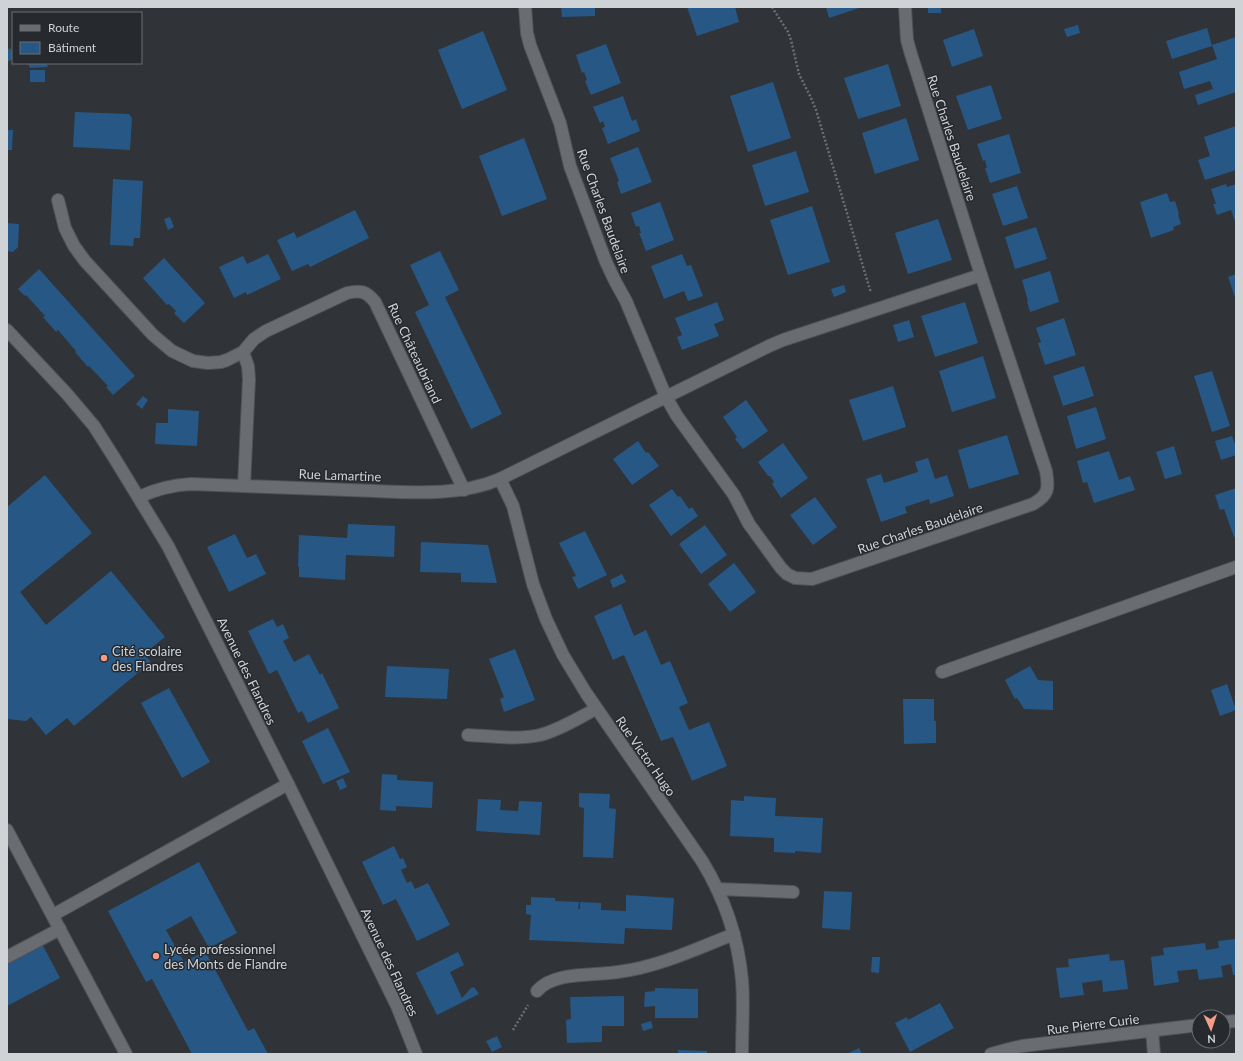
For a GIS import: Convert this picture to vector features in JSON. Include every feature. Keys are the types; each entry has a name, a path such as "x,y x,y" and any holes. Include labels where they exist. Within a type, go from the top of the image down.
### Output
{"street":[{"name":"Rue Charles Baudelaire","path":"525,7 527,33 530,45 560,123 570,166 606,262 628,305 666,397 677,416 734,495 754,532 787,574 803,580 817,578 1033,504 1044,496 1047,491 1048,485 1046,472 910,54 907,40 906,7"},
{"name":"Rue Châteaubriand","path":"58,200 65,228 79,254 153,335 166,347 186,359 208,363 221,362 243,352 254,339 273,327 346,293 361,291 367,294 375,302 464,490"},
{"path":"666,397 776,343 981,275"},
{"name":"Avenue des Flandres","path":"7,330 59,384 82,412 115,459 179,566 397,1006 416,1054"},
{"path":"243,352 248,366 249,380 244,486"},
{"name":"Rue Lamartine","path":"139,498 158,490 179,485 414,492 464,490 488,484 666,397"},
{"name":"Rue Victor Hugo","path":"500,478 513,506 533,584 554,638 596,709 702,861 724,903 738,950 742,980 742,1054"},
{"path":"942,672 1236,567"},
{"path":"468,735 514,738 540,735 553,731 596,709"},
{"path":"53,915 288,784"},
{"path":"7,830 126,1054"},
{"path":"717,889 792,892"},
{"path":"7,957 60,928"},
{"path":"537,991 541,986 555,979 618,972 646,967 734,934"},
{"name":"Rue Pierre Curie","path":"991,1054 1022,1046 1191,1026"},
{"path":"1152,1031 1154,1054"}],"path":[{"path":"772,7 788,32 799,74 816,110 838,188 871,293 858,298 864,314"},
{"path":"513,1030 537,991"}],"building":[{"path":"561,7 595,7 595,16 562,17"},
{"path":"687,7 735,7 739,22 697,36"},
{"path":"826,7 862,7 829,18"},
{"path":"928,7 941,7 941,13 928,13"},
{"path":"1078,25 1080,33 1067,37 1064,29"},
{"path":"1207,28 1212,46 1172,59 1166,41"},
{"path":"974,29 983,56 952,67 943,40"},
{"path":"483,31 507,90 462,109 438,50"},
{"path":"1236,37 1236,92 1198,105 1195,95 1213,89 1210,81 1184,89 1179,72 1217,59 1212,45"},
{"path":"606,44 621,83 591,95 585,81 587,80 584,72 582,73 576,55"},
{"path":"10,48 12,52 12,60 7,62 7,50"},
{"path":"28,64 46,64 48,67 30,68"},
{"path":"888,64 901,106 858,119 844,78"},
{"path":"30,70 45,70 45,82 30,82"},
{"path":"773,82 791,138 748,152 730,96"},
{"path":"991,85 1002,119 968,130 956,96"},
{"path":"623,96 632,121 636,119 640,131 608,144 602,128 605,127 603,121 600,123 593,107"},
{"path":"75,112 129,114 132,118 130,150 73,147"},
{"path":"906,118 919,160 875,174 862,133"},
{"path":"1236,126 1236,170 1205,180 1198,160 1210,156 1204,137"},
{"path":"7,130 13,130 12,150 7,150"},
{"path":"1009,134 1021,173 990,183 985,168 987,168 985,160 983,161 977,144"},
{"path":"524,138 547,199 502,216 479,156"},
{"path":"638,147 652,182 621,194 617,182 619,181 610,158"},
{"path":"796,151 809,192 765,206 752,165"},
{"path":"113,179 143,181 140,238 134,238 133,246 110,245"},
{"path":"1226,184 1227,187 1236,184 1236,224 1231,210 1217,215 1213,204 1216,204 1211,189"},
{"path":"1017,186 1028,218 1003,226 992,194"},
{"path":"1167,193 1170,202 1175,201 1181,224 1173,227 1174,230 1151,238 1140,202"},
{"path":"660,202 674,240 646,251 639,233 641,233 639,226 636,227 631,213"},
{"path":"812,206 830,262 788,275 770,220"},
{"path":"355,210 369,238 310,267 308,264 292,271 277,240 294,232 297,238"},
{"path":"170,217 174,227 168,230 164,219"},
{"path":"938,219 952,260 908,274 895,233"},
{"path":"7,223 19,224 18,247 13,252 7,251"},
{"path":"1036,227 1047,259 1015,269 1005,237"},
{"path":"440,251 459,290 445,297 502,414 471,429 415,312 429,305 410,265"},
{"path":"268,254 281,279 247,295 246,292 234,298 219,267 243,256 247,264"},
{"path":"682,254 687,266 691,265 703,296 688,301 684,291 664,299 651,266"},
{"path":"164,258 205,303 184,323 174,313 176,311 169,304 167,305 143,278"},
{"path":"39,269 135,376 113,395 106,387 108,386 89,366 88,367 58,330 56,332 43,317 45,316 26,295 25,296 18,289"},
{"path":"1050,271 1059,302 1030,312 1022,280"},
{"path":"1236,274 1236,300 1228,277"},
{"path":"844,285 846,292 834,297 831,289"},
{"path":"717,302 724,320 714,324 719,336 682,350 677,337 682,335 675,318"},
{"path":"965,302 978,343 935,357 921,316"},
{"path":"1064,318 1076,355 1045,365 1038,343 1041,342 1036,328"},
{"path":"909,320 914,337 898,342 893,325"},
{"path":"983,356 996,398 952,412 939,371"},
{"path":"1084,366 1094,396 1063,406 1053,376"},
{"path":"1212,371 1230,426 1212,432 1194,376"},
{"path":"893,386 906,427 863,441 849,400"},
{"path":"143,396 148,400 142,409 136,404"},
{"path":"746,400 768,431 743,449 735,439 737,437 723,417"},
{"path":"1096,407 1106,439 1076,449 1067,416"},
{"path":"168,409 199,411 197,446 155,444 156,423 168,423"},
{"path":"1007,435 1019,474 969,489 958,450"},
{"path":"1232,436 1236,446 1236,455 1221,460 1215,441"},
{"path":"638,441 646,453 648,452 659,466 632,485 613,459"},
{"path":"783,443 808,478 781,498 772,484 774,482 758,462"},
{"path":"1174,446 1182,474 1165,479 1156,452"},
{"path":"1109,451 1119,480 1130,476 1135,490 1094,503 1087,482 1083,483 1077,461"},
{"path":"928,458 935,479 947,475 954,496 930,504 929,499 905,507 907,513 881,522 866,479 881,474 884,483 918,472 915,462"},
{"path":"45,475 92,533 20,592 46,625 111,571 165,637 144,654 151,662 74,726 67,718 46,735 31,717 26,721 7,719 7,507"},
{"path":"1236,488 1236,536 1234,537 1224,509 1220,510 1215,495"},
{"path":"672,489 678,497 680,496 689,509 692,507 698,516 671,536 649,505"},
{"path":"815,497 837,527 813,545 790,515"},
{"path":"348,524 395,526 394,557 346,555 345,580 299,577 299,535 347,538"},
{"path":"705,525 727,555 701,574 679,544"},
{"path":"585,531 607,575 578,589 572,577 576,576 559,543"},
{"path":"235,534 247,558 256,554 266,574 229,592 207,547"},
{"path":"421,542 488,545 497,583 461,582 461,573 420,572"},
{"path":"734,563 756,592 730,612 708,584"},
{"path":"622,574 626,582 613,588 610,580"},
{"path":"621,604 634,636 646,630 661,665 670,661 688,703 679,707 689,730 709,722 727,766 692,781 673,737 661,741 624,655 613,660 594,616"},
{"path":"273,619 277,627 283,624 289,638 283,641 294,662 309,654 320,675 322,673 339,708 308,723 302,711 298,713 277,670 269,674 248,631"},
{"path":"515,649 535,700 504,712 500,699 504,697 489,659"},
{"path":"387,666 449,669 447,699 385,697"},
{"path":"1030,666 1038,680 1053,681 1053,710 1024,709 1017,698 1015,699 1005,680"},
{"path":"1227,684 1236,710 1220,716 1211,690"},
{"path":"169,688 210,762 182,778 141,703"},
{"path":"903,699 934,699 936,743 904,744"},
{"path":"328,728 350,772 323,784 302,741"},
{"path":"382,774 397,775 397,780 433,782 432,808 396,806 396,811 380,810"},
{"path":"343,778 347,787 340,790 336,781"},
{"path":"579,793 610,794 609,808 616,809 613,858 583,857 584,808 579,807"},
{"path":"744,796 776,798 775,816 823,818 821,853 795,851 795,853 774,852 774,838 730,836 731,800 744,801"},
{"path":"478,799 501,800 500,810 518,811 519,801 542,802 540,835 476,831"},
{"path":"394,846 400,859 403,858 407,867 401,870 407,883 411,881 415,889 428,883 450,925 417,941 396,899 383,905 362,862"},
{"name":"Lycée professionnel des Monts de Flandre","path":"199,862 237,933 209,948 191,916 166,930 184,962 205,951 248,1031 254,1028 268,1054 192,1054 152,979 146,982 108,911"},
{"path":"824,891 852,892 850,930 822,928"},
{"path":"626,895 674,898 672,930 625,928 624,944 529,940 531,915 526,914 526,905 531,905 531,897 555,898 555,901 579,902 578,909 580,909 580,902 601,903 601,910 626,911"},
{"path":"1236,939 1236,975 1233,975 1231,964 1221,966 1223,977 1199,980 1197,969 1177,971 1179,982 1154,986 1151,957 1164,955 1163,948 1205,943 1206,950 1219,948 1218,941"},
{"path":"42,944 60,978 7,1006 7,963"},
{"path":"458,952 464,965 450,972 462,998 471,988 474,987 479,994 437,1015 416,973"},
{"path":"1109,954 1110,961 1124,960 1128,989 1103,992 1102,980 1082,983 1084,995 1060,998 1056,968 1069,967 1068,959"},
{"path":"872,957 880,957 879,973 871,972"},
{"path":"655,988 698,989 698,1018 655,1018 655,1006 644,1007 645,992 655,991"},
{"path":"624,996 624,1026 602,1026 602,1042 567,1043 566,1020 571,1019 570,997"},
{"path":"940,1003 954,1028 910,1052 895,1023 907,1017 908,1020"},
{"path":"651,1021 653,1028 643,1031 641,1024"},
{"path":"497,1036 502,1047 492,1052 486,1041"},
{"path":"859,1048 862,1054 847,1054"},
{"path":"678,1050 707,1051 707,1054 678,1054"}],"place":[{"name":"Cité scolaire des Flandres","path":"104,658"},
{"name":"Lycée professionnel des Monts de Flandre","path":"156,956"}]}
